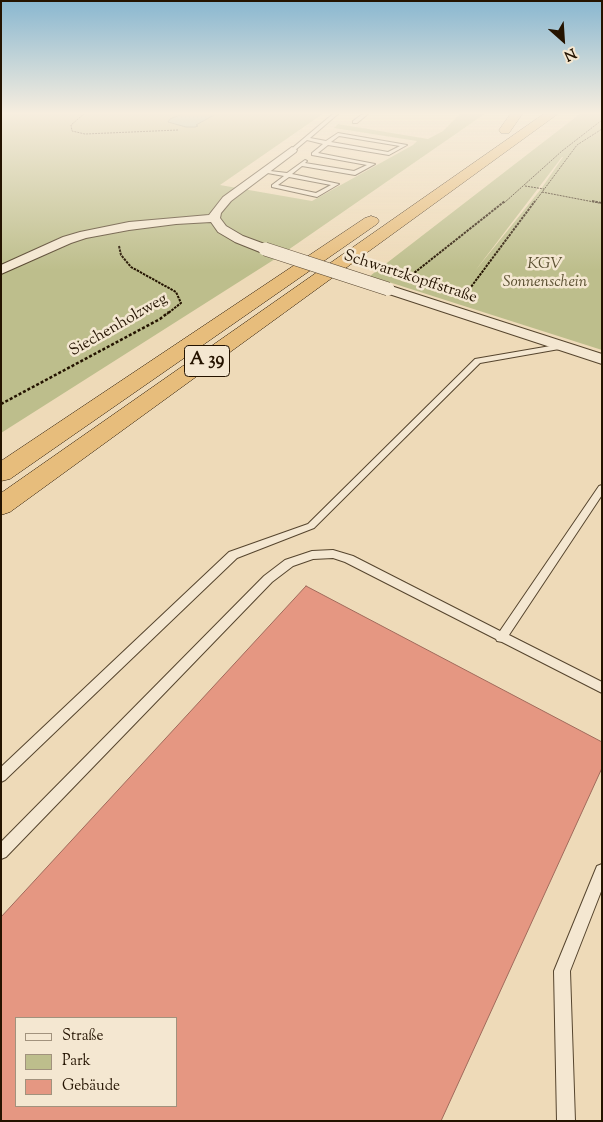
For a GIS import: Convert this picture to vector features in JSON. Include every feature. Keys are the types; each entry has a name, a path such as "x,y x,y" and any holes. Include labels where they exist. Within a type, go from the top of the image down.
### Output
{"highway":[{"name":"A 39","path":"1,506 470,165"},
{"name":"A 39","path":"1,473 383,212"}],"street":[{"path":"1,270 84,234 139,224 214,218 219,207 272,165"},
{"name":"Schwartzkopffstraße","path":"214,218 229,234 265,249 602,359"}],"lane":[{"path":"264,171 288,175 317,180 336,184 317,195 274,186 288,175 299,165"},
{"path":"309,165 355,173 369,165"},
{"path":"1,776 233,555 310,526 478,361 562,346"},
{"path":"501,638 597,503 602,488"},
{"path":"1,852 268,579 289,563 312,555 333,554 349,560 602,688"},
{"path":"566,1121 562,971 602,871"}],"path":[{"path":"390,290 524,186 546,165"},
{"path":"464,296 562,165"},
{"path":"524,186 602,203"},
{"name":"Siechenholzweg","path":"1,404 160,319 181,303 176,292 131,267 121,255 120,241"}],"green space":[{"path":"1,165 248,165 220,185 312,201 376,165 410,165 275,259 1,433"},
{"name":"KGV Sonnenschein","path":"513,165 556,165 475,271 541,189 557,165 602,165 602,350 370,276"}],"building":[{"path":"306,586 602,742 602,768 441,1121 1,1121 1,917"}]}
